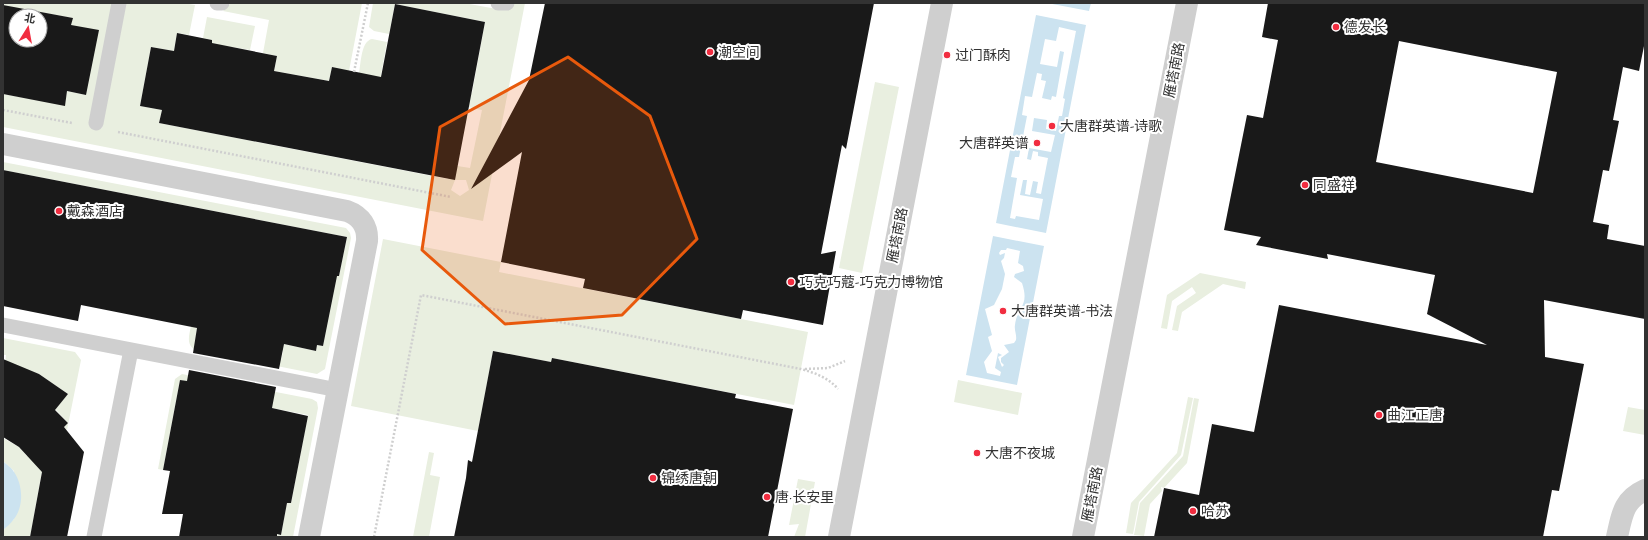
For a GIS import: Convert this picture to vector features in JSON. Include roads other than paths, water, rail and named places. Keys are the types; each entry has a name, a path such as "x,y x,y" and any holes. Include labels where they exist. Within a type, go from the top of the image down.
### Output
{"street":[{"name":"雁塔南路","path":"839,537 942,3"},
{"name":"雁塔南路","path":"1083,537 1187,3"},
{"path":"3,144 347,211 356,215 365,226 367,241 309,537"},
{"path":"1618,537 1622,515 1627,503 1636,494 1645,490"}],"lane":[{"path":"96,123 120,3"},
{"path":"217,3 222,3"},
{"path":"498,3 507,3"},
{"path":"3,325 338,390"},
{"path":"94,537 132,350"}],"water":[{"path":"1047,3 1091,3 1089,11"},
{"path":"1036,15 1086,25 1046,233 996,223","holes":["1059,27 1076,31 1063,98 1065,99 1062,116 1059,116 1056,131 1046,129 1047,120 1034,118 1032,131 1055,135 1051,152 1029,148 1027,159 1031,160 1033,151 1038,152 1038,156 1048,158 1041,194 1036,193 1038,182 1033,181 1030,195 1025,194 1027,180 1023,180 1020,195 1043,199 1039,220 1016,216 1015,219 1010,218 1017,178 1011,177 1015,157 1019,157 1027,116 1022,115 1025,96 1032,97 1037,73 1042,74 1041,80 1046,81 1042,98 1051,100 1052,96 1056,97 1064,52 1060,51 1057,67 1040,64 1045,39 1056,41"]},
{"path":"993,236 1044,246 1017,385 966,375","holes":["1007,248 1020,251 1018,263 1023,266 1024,271 1015,274 1014,277 1022,283 1025,297 1016,319 1016,340 1014,343 1004,345 1009,352 1001,358 1001,362 1004,365 1002,367 998,357 1002,355 998,353 995,368 1001,372 1000,376 987,373 984,362 992,351 988,337 992,335 985,309 994,305 1002,289 1005,274 1001,261 1004,258 1005,253 1000,255 999,253 1001,250 1006,250"]},
{"path":"3,461 12,469 17,477 21,489 21,502 17,514 12,522 3,530"}],"place":[{"name":"德发长","path":"1336,27"},
{"name":"潮空间","path":"710,52"},
{"name":"过门酥肉","path":"947,55"},
{"name":"大唐群英谱-诗歌","path":"1052,126"},
{"name":"大唐群英谱","path":"1037,143"},
{"name":"同盛祥","path":"1305,185"},
{"name":"戴森酒店","path":"59,211"},
{"name":"巧克巧蔻-巧克力博物馆","path":"791,282"},
{"name":"大唐群英谱-书法","path":"1003,311"},
{"name":"曲江正唐","path":"1379,415"},
{"name":"大唐不夜城","path":"977,453"},
{"name":"锦绣唐朝","path":"653,478"},
{"name":"唐·长安里","path":"767,497"},
{"name":"哈苏","path":"1193,511"}]}
